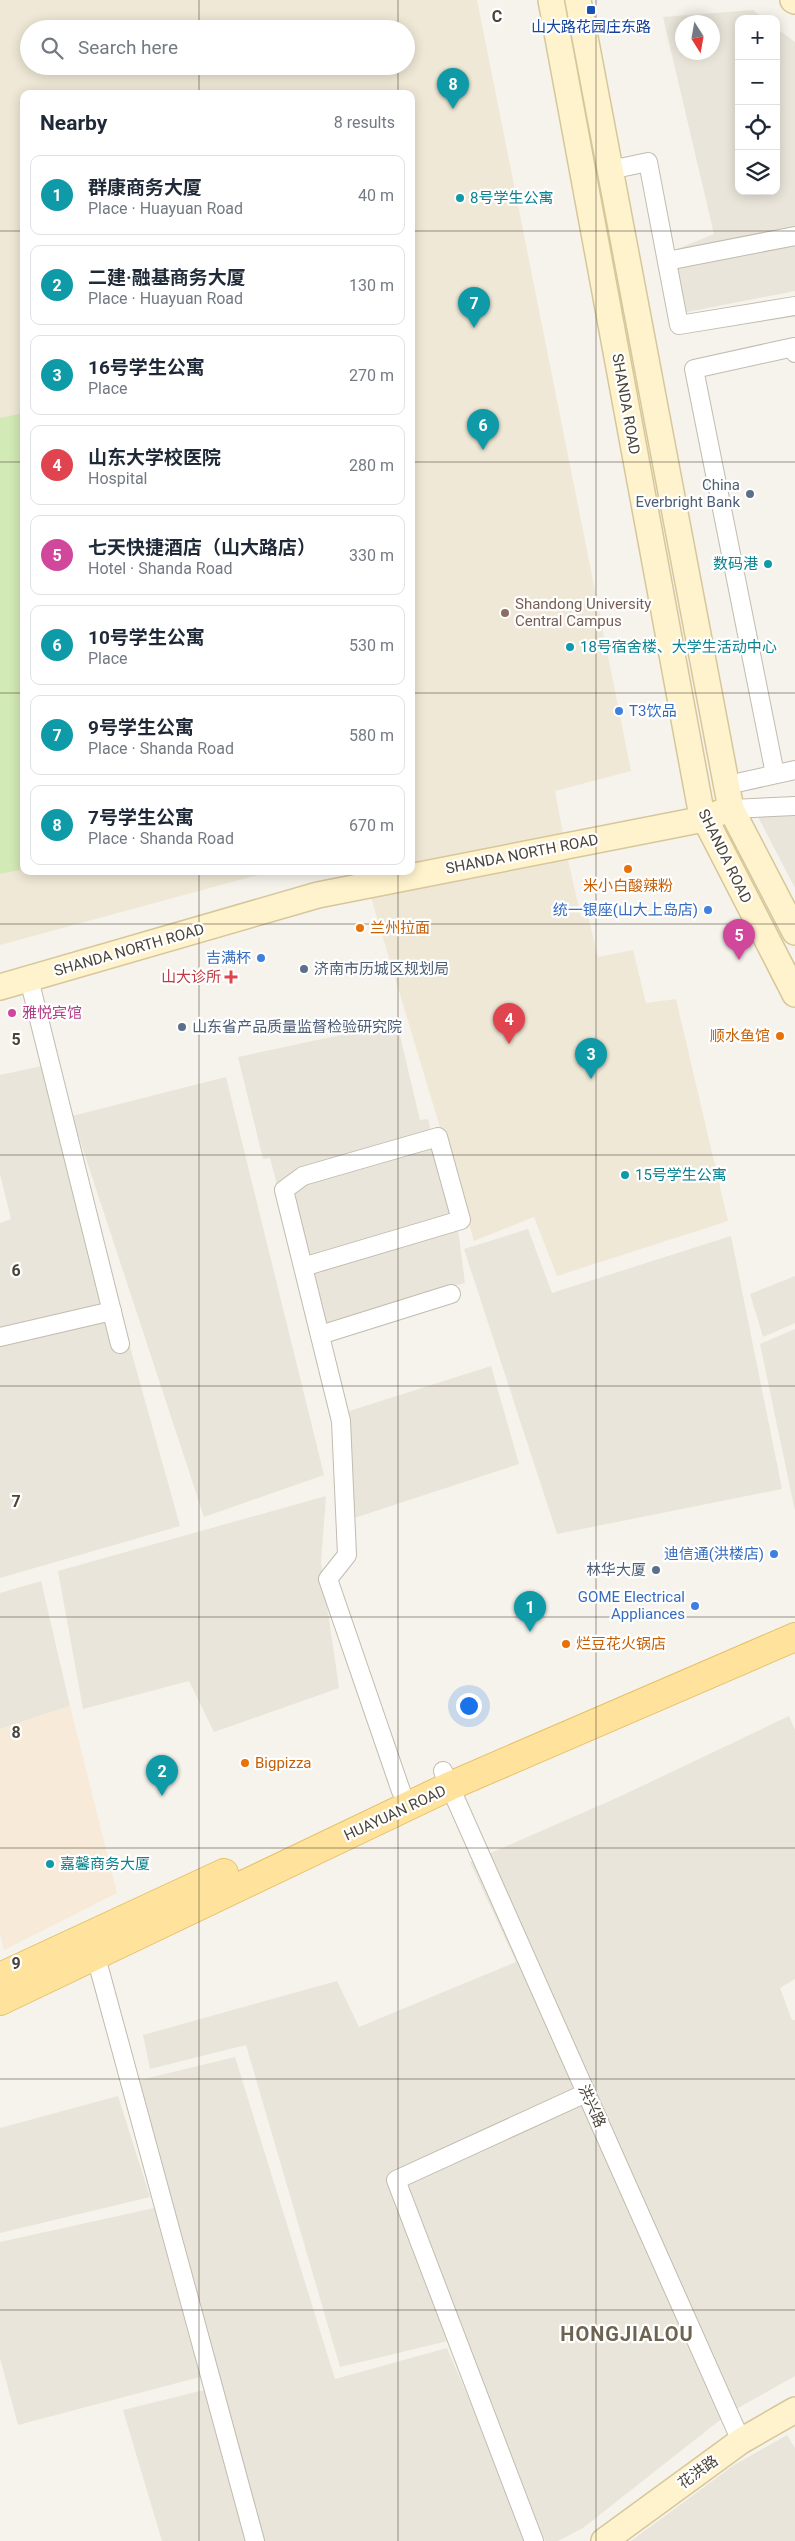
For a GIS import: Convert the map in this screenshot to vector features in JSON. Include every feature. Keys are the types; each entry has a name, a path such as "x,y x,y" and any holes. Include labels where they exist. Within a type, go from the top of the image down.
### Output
{"main road":[{"name":"SHANDA ROAD","path":"551,0 703,815 795,994"},
{"name":"SHANDA ROAD","path":"578,0 731,809 795,932"},
{"name":"SHANDA NORTH ROAD","path":"415,875 731,809"},
{"name":"SHANDA NORTH ROAD","path":"415,868 703,815"},
{"name":"SHANDA NORTH ROAD","path":"0,979 298,892 379,875"},
{"name":"SHANDA NORTH ROAD","path":"0,987 318,895 414,875"},
{"name":"HUAYUAN ROAD","path":"0,1978 93,1945 447,1779 795,1621"},
{"name":"HUAYUAN ROAD","path":"0,2001 93,1945 401,1790 447,1779 795,1637"},
{"name":"花洪路","path":"604,2541 741,2441 795,2410"}],"street":[{"path":"610,170 648,162 679,324 795,306"},
{"path":"667,261 795,236"},
{"path":"775,774 694,369 794,347 795,354"},
{"path":"741,782 795,770"},
{"path":"731,809 795,806"},
{"path":"29,979 120,1344"},
{"path":"303,1266 461,1220 438,1138 303,1176 284,1190 341,1421 347,1555 328,1579 401,1790"},
{"path":"320,1335 451,1294"},
{"path":"0,1337 112,1311"},
{"name":"洪兴路","path":"447,1779 741,2441"},
{"path":"93,1945 255,2541"},
{"path":"534,2541 396,2180 586,2093"}],"shaded area":[{"name":"Shandong University Central Campus","path":"0,0 477,0 631,771 555,791 568,860 581,917 588,916 598,957 633,950 646,1003 676,999 728,1221 557,1276 534,1217 474,1241 364,875 415,875 415,90 20,90 20,875 258,875 0,945"},
{"path":"753,10 759,15 735,15 735,195 780,195 780,31 795,42 795,291 682,313 670,252 714,234 663,17 675,16 675,60 720,60 720,15 689,15"},
{"path":"757,815 795,815 795,888"},
{"path":"397,1023 420,1120 428,1119 451,1215 456,1214 465,1283 314,1326 270,1158 263,1159 238,1057"},
{"path":"51,1064 180,1526 0,1578 0,1223 11,1219 0,1174 0,1075"},
{"path":"226,1077 324,1475 204,1517 72,1116"},
{"path":"528,1229 552,1293 731,1236 782,1489 557,1534 464,1249"},
{"path":"795,1276 795,1323 763,1337 750,1294"},
{"path":"795,1329 795,1511 760,1344"},
{"path":"491,1366 519,1464 348,1520 343,1413"},
{"path":"326,1496 321,1563 339,1688 214,1732 189,1681 83,1709 58,1571"},
{"path":"41,1581 70,1706 0,1729 0,1593"},
{"path":"70,1706 117,1893 4,1950 0,1934 0,1729"},
{"path":"789,1716 795,1730 795,1979 780,1988 792,2020 795,2020 795,2376 729,2413 583,2528 558,2541 545,2541 452,2340 340,2367 246,2045 150,2069 143,2035 337,1981 359,2027 516,1962 470,1862 621,1796"},
{"path":"235,2057 335,2379 447,2348 530,2541 162,2541 123,2410 212,2388 136,2081"},
{"path":"118,2096 150,2197 0,2233 0,2128"},
{"path":"154,2208 200,2377 18,2425 0,2358 0,2242"},
{"path":"787,2435 795,2448 795,2541 631,2541 734,2465"}],"green space":[{"path":"20,414 20,870 0,874 0,418"}],"place":[{"name":"山大路花园庄东路","path":"591,10"},
{"name":"7号学生公寓","path":"453,109"},
{"name":"8号学生公寓","path":"460,198"},
{"name":"9号学生公寓","path":"474,328"},
{"name":"10号学生公寓","path":"483,450"},
{"name":"China Everbright Bank","path":"750,494"},
{"name":"数码港","path":"768,564"},
{"name":"Shandong University Central Campus","path":"505,613"},
{"name":"18号宿舍楼、大学生活动中心","path":"570,647"},
{"name":"T3饮品","path":"619,711"},
{"name":"米小白酸辣粉","path":"628,869"},
{"name":"统一银座(山大上岛店)","path":"708,910"},
{"name":"兰州拉面","path":"360,928"},
{"name":"吉满杯","path":"261,958"},
{"name":"七天快捷酒店（山大路店）","path":"739,960"},
{"name":"济南市历城区规划局","path":"304,969"},
{"name":"山大诊所","path":"231,977"},
{"name":"雅悦宾馆","path":"12,1013"},
{"name":"山东省产品质量监督检验研究院","path":"182,1027"},
{"name":"顺水鱼馆","path":"780,1036"},
{"name":"山东大学校医院","path":"509,1044"},
{"name":"16号学生公寓","path":"591,1079"},
{"name":"15号学生公寓","path":"625,1175"},
{"name":"迪信通(洪楼店)","path":"774,1554"},
{"name":"林华大厦","path":"656,1570"},
{"name":"GOME Electrical Appliances","path":"695,1606"},
{"name":"群康商务大厦","path":"530,1632"},
{"name":"烂豆花火锅店","path":"566,1644"},
{"name":"Bigpizza","path":"245,1763"},
{"name":"二建·融基商务大厦","path":"162,1796"},
{"name":"嘉馨商务大厦","path":"50,1864"}],"district":[{"name":"HONGJIALOU","path":"627,2334"}]}
